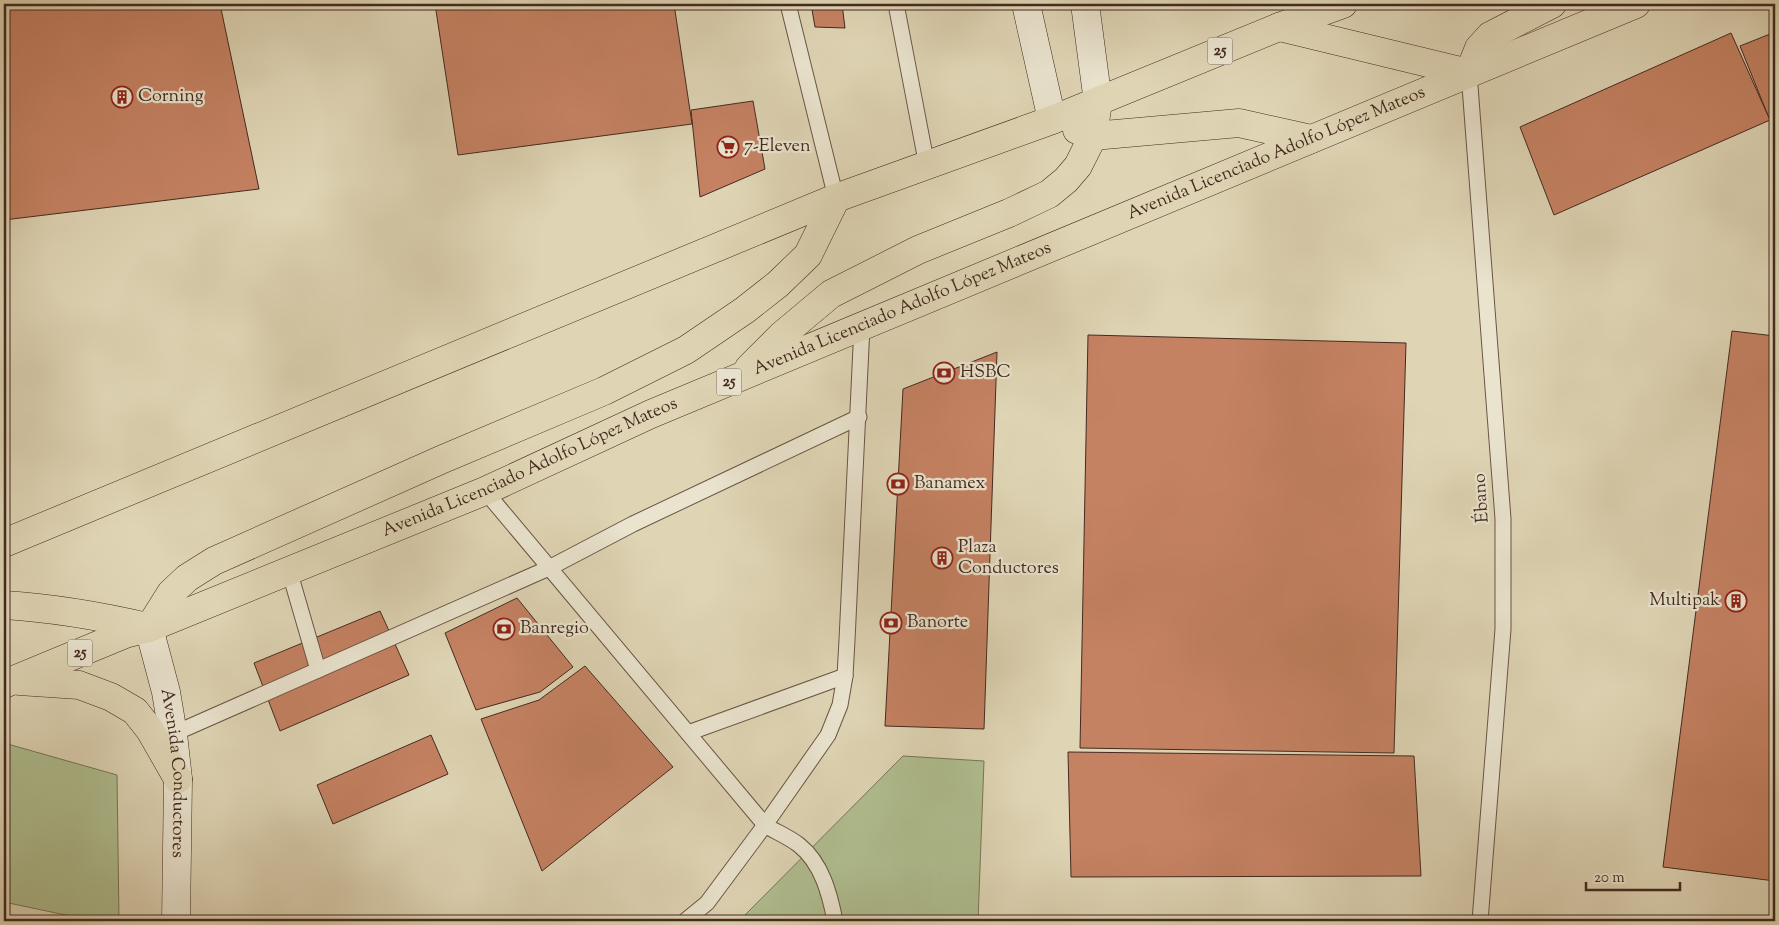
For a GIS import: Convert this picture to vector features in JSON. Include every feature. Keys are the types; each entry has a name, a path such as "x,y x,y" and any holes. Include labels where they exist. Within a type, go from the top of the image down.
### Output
{"main road":[{"path":"1026,4 1052,120 1094,136 1239,123 1311,139"},
{"path":"739,378 782,335 832,294 918,250 1009,214 1048,194 1066,180 1078,166 1094,136 1098,102 1085,4"},
{"name":"25","path":"4,543 836,198 1052,120 1279,27 1343,4"},
{"path":"1279,27 1469,73 1479,48 1490,36 1552,4"},
{"name":"Avenida Licenciado Adolfo López Mateos","path":"8,682 125,634 149,628 485,491 651,414 1636,4"},
{"path":"4,605 70,612 149,628 171,593 187,578 214,561 443,459 604,391 686,350 745,310 778,284 808,255 836,198"},
{"name":"Avenida Conductores","path":"149,628 166,692 178,779 176,921"},
{"path":"8,682 79,685 111,697 135,711 150,730 178,779"}],"lane":[{"path":"788,4 836,198"},
{"path":"896,4 927,166"},
{"name":"Ébano","path":"1469,73 1502,519 1503,630 1480,921"},
{"path":"685,921 707,903 765,826 828,735 840,705 845,676 862,326"},
{"path":"173,734 549,568 633,524 859,417"},
{"path":"485,491 765,826 800,846 819,868 831,897 835,921"},
{"path":"289,570 318,670"},
{"path":"688,733 845,676"}],"green space":[{"path":"4,743 117,775 119,921 94,921 4,902"},
{"path":"903,756 984,761 978,921 739,921"}],"building":[{"name":"Corning","path":"4,4 220,4 259,189 4,220"},
{"path":"435,4 674,4 692,124 458,155"},
{"path":"811,4 842,4 845,28 815,27"},
{"path":"1775,32 1775,133 1740,46"},
{"path":"1731,33 1770,120 1554,215 1520,127"},
{"name":"7-Eleven","path":"753,101 765,169 700,197 691,110"},
{"name":"Multipak","path":"1732,331 1775,336 1775,881 1663,867"},
{"path":"1088,335 1406,343 1394,753 1080,748"},
{"name":"Plaza Conductores","path":"997,352 984,729 885,726 903,389"},
{"path":"517,598 573,667 540,692 476,710 445,633"},
{"path":"380,611 409,675 280,731 254,663"},
{"path":"585,666 673,767 542,871 481,719 539,700"},
{"path":"431,735 448,774 333,824 317,785"},
{"path":"1068,752 1414,756 1421,876 1071,877"}],"place":[{"name":"Corning","path":"122,97"},
{"name":"7-Eleven","path":"728,147"},
{"name":"HSBC","path":"944,373"},
{"name":"Banamex","path":"898,484"},
{"name":"Plaza Conductores","path":"942,558"},
{"name":"Multipak","path":"1736,601"},
{"name":"Banorte","path":"891,623"},
{"name":"Banregio","path":"504,629"}]}
